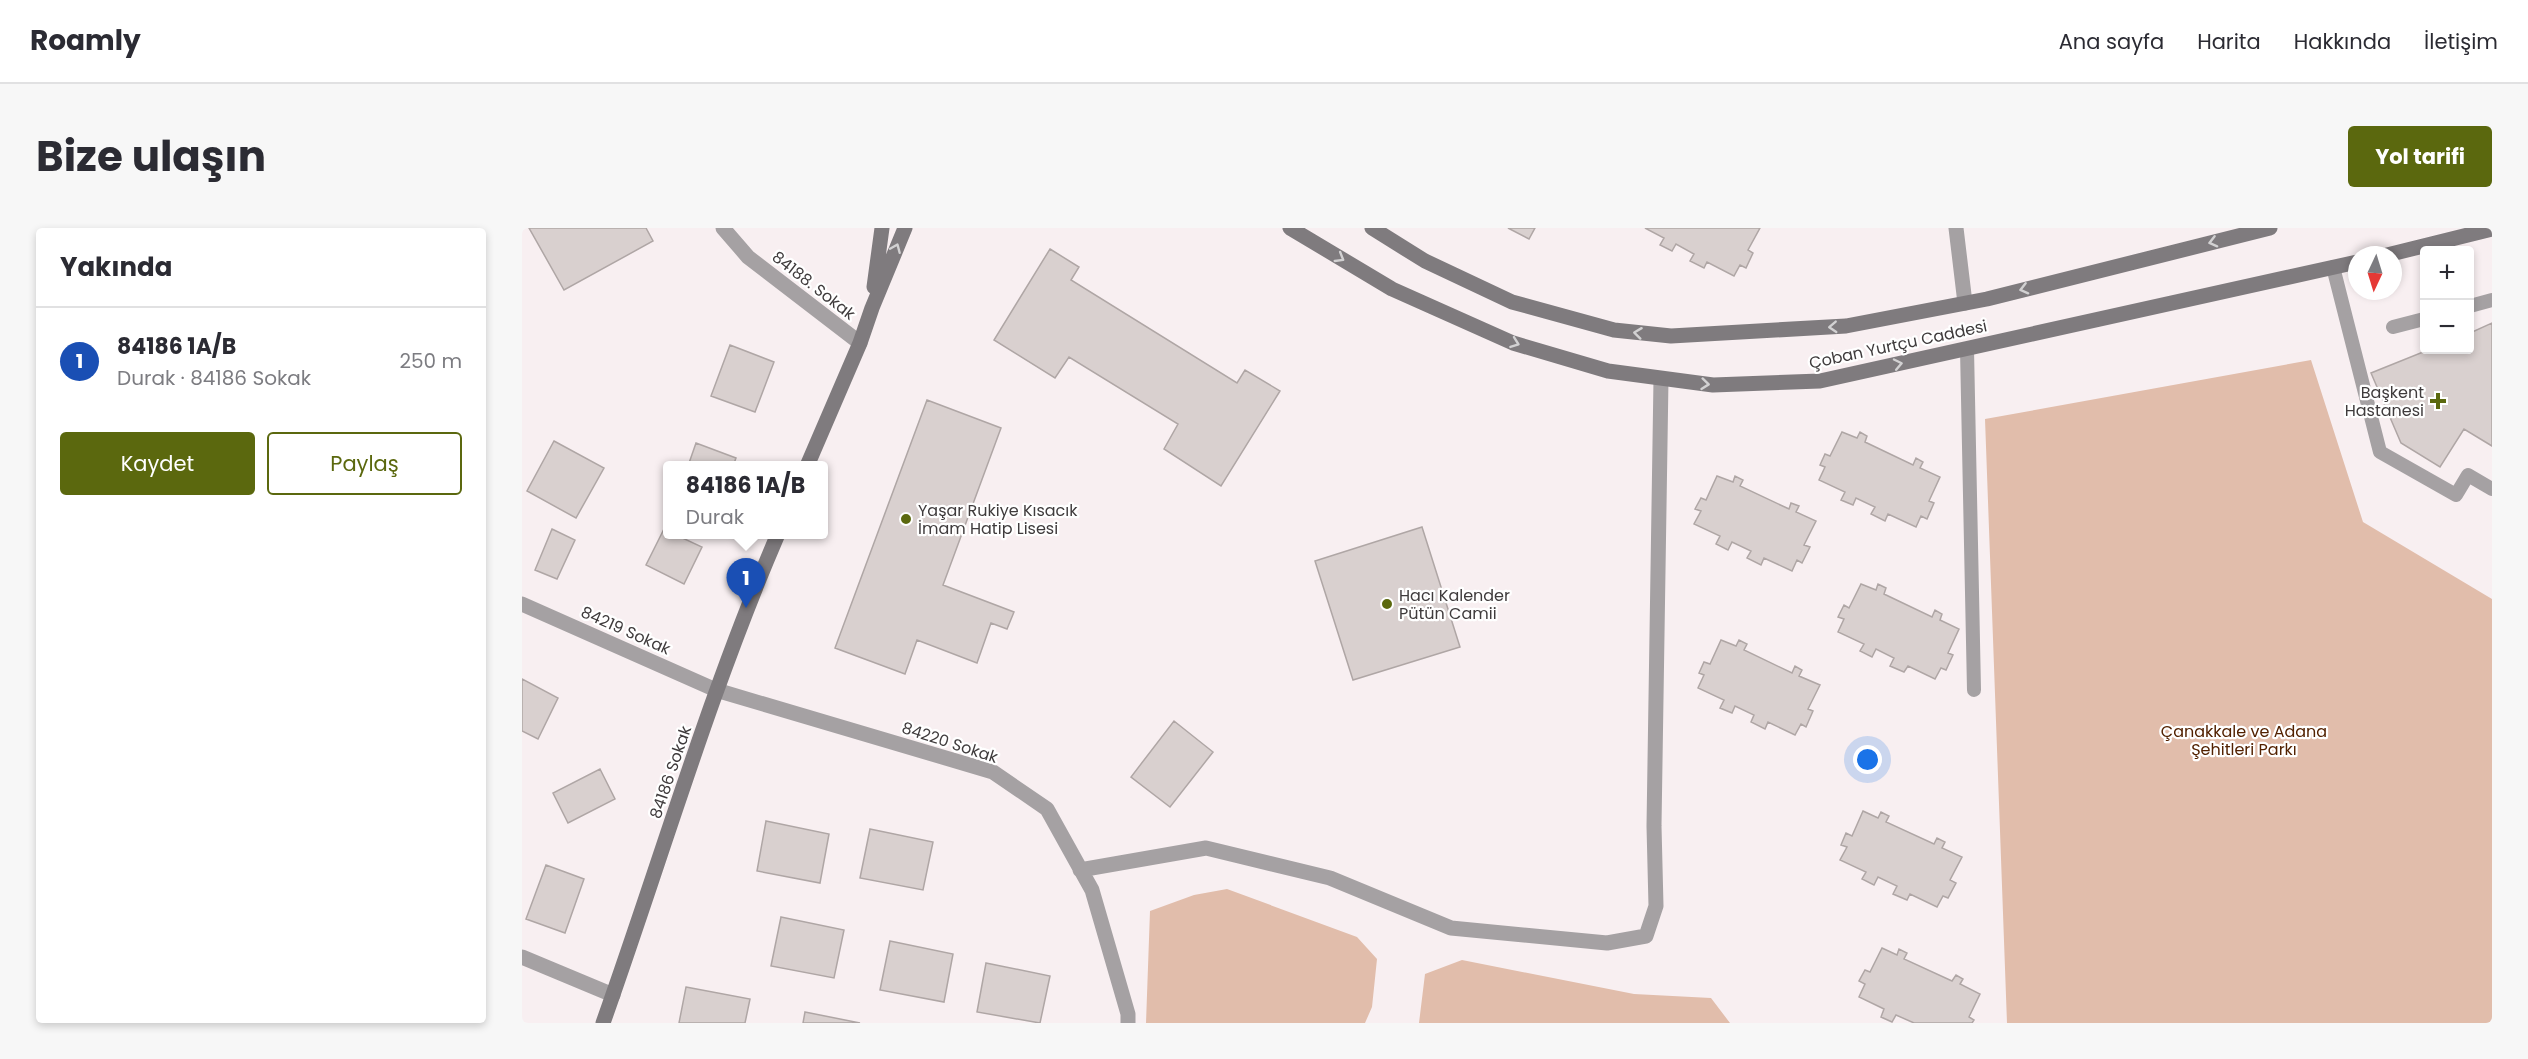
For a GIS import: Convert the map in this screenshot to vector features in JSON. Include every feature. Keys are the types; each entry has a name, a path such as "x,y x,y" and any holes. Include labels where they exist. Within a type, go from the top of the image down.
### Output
{"main road":[{"path":"872,308 882,228"},
{"path":"809,461 860,343 905,228"},
{"name":"Çoban Yurtçu Caddesi","path":"1290,228 1392,289 1513,343 1608,371 1713,385 1820,381 2348,264"},
{"name":"Çoban Yurtçu Caddesi","path":"1372,228 1425,261 1512,302 1614,330 1671,336 1846,326 1965,303 2261,229"},
{"path":"2402,251 2492,229"},
{"name":"84186 Sokak","path":"603,1023 716,690 746,608 776,539"}],"street":[{"name":"84188. Sokak","path":"723,228 748,257 860,343"},
{"path":"1956,228 1965,303"},
{"path":"1080,870 1206,848 1330,878 1451,928 1607,943 1646,936 1656,906 1654,826 1661,379"},
{"name":"84219 Sokak","path":"522,604 716,690"},
{"name":"84220 Sokak","path":"716,690 993,772 1047,809 1092,890 1128,1014 1128,1023"},
{"path":"522,957 613,995"}],"lane":[{"path":"2333,267 2380,452 2456,495 2468,475 2492,489"},
{"path":"2474,305 2492,300"},
{"path":"2393,327 2420,320"},
{"path":"1968,349 1974,690"}],"green space":[{"name":"Çanakkale ve Adana Şehitleri Parkı","path":"2311,360 2363,522 2492,599 2492,1023 2007,1023 1985,419"},
{"path":"1227,889 1357,937 1377,959 1372,1007 1365,1023 1146,1023 1150,911 1194,895"},
{"path":"1462,960 1634,994 1711,998 1730,1023 1419,1023 1425,974"}],"building":[{"path":"529,228 646,228 653,241 564,290"},
{"path":"1508,228 1535,228 1529,239"},
{"path":"1645,228 1760,228 1748,250 1753,253 1746,268 1740,265 1734,276 1707,262 1704,268 1690,261 1694,254 1676,244 1672,251 1660,245 1664,238"},
{"path":"1050,249 1079,267 1071,280 1237,383 1245,370 1280,391 1221,486 1164,449 1178,424 1069,357 1055,378 994,340"},
{"name":"Başkent Hastanesi","path":"2492,323 2492,446 2464,429 2440,467 2401,443 2371,373 2420,353 2474,354 2474,331"},
{"path":"730,345 774,362 755,412 711,396"},
{"path":"927,400 1001,428 943,585 1014,612 1007,629 991,623 977,663 917,640 905,674 835,648"},
{"path":"1842,432 1857,438 1860,432 1867,436 1865,442 1913,465 1916,458 1923,462 1920,468 1940,477 1929,501 1934,503 1927,519 1921,516 1916,527 1888,514 1885,521 1871,514 1875,507 1856,498 1853,505 1841,500 1845,492 1819,480 1825,467 1820,465 1825,454 1830,456"},
{"path":"554,441 604,468 576,518 527,491"},
{"path":"696,443 736,458 735,461 690,461"},
{"path":"1717,476 1733,482 1735,476 1743,480 1740,486 1789,509 1791,503 1799,506 1796,512 1816,521 1804,545 1810,547 1802,563 1797,560 1792,571 1764,558 1761,565 1747,558 1751,551 1732,542 1728,550 1716,544 1720,536 1694,524 1701,511 1695,509 1701,498 1706,500"},
{"name":"Hacı Kalender Pütün Camii","path":"1422,527 1460,647 1353,680 1315,561"},
{"path":"552,529 575,540 557,579 535,570"},
{"path":"663,531 663,539 685,539 702,547 684,584 646,565"},
{"path":"1861,584 1876,590 1878,584 1886,588 1884,594 1932,617 1935,610 1942,614 1940,620 1959,629 1948,653 1953,655 1946,670 1941,668 1935,679 1908,666 1904,672 1890,666 1894,658 1876,649 1872,657 1860,651 1864,644 1838,632 1844,619 1838,617 1844,605 1849,608"},
{"path":"1721,640 1736,646 1739,640 1747,644 1744,650 1792,673 1795,666 1802,670 1799,676 1820,685 1808,709 1813,711 1806,727 1801,724 1795,735 1768,722 1765,729 1751,722 1754,715 1735,706 1732,713 1720,708 1724,700 1698,688 1704,675 1699,673 1704,662 1710,664"},
{"path":"522,679 558,698 538,739 522,731"},
{"path":"1174,721 1213,752 1170,807 1131,777"},
{"path":"600,769 615,799 568,823 553,793"},
{"path":"1863,811 1878,818 1881,812 1889,816 1886,822 1934,844 1937,838 1945,842 1942,848 1962,857 1950,880 1956,883 1948,898 1943,896 1937,907 1910,894 1907,900 1893,894 1897,886 1878,877 1874,885 1862,879 1866,872 1840,860 1847,847 1841,845 1846,833 1852,836"},
{"path":"766,821 829,834 820,883 757,871"},
{"path":"870,829 933,842 923,890 860,878"},
{"path":"546,865 584,879 565,933 526,919"},
{"path":"781,917 844,930 834,978 771,966"},
{"path":"890,941 953,954 944,1002 880,990"},
{"path":"1882,948 1897,955 1899,949 1907,953 1904,959 1952,981 1956,975 1963,979 1960,984 1980,994 1969,1017 1974,1020 1972,1023 1914,1023 1896,1015 1892,1022 1881,1017 1884,1009 1859,997 1865,984 1859,981 1865,970 1870,972"},
{"path":"986,963 1050,976 1040,1023 977,1012"},
{"path":"686,987 750,999 745,1023 679,1023"},
{"path":"805,1012 860,1023 803,1023"}],"place":[{"name":"Başkent Hastanesi","path":"2438,401"},
{"name":"Yaşar Rukiye Kısacık İmam Hatip Lisesi","path":"906,519"},
{"name":"Hacı Kalender Pütün Camii","path":"1387,604"},
{"name":"84186 1A/B","path":"746,608"}]}
